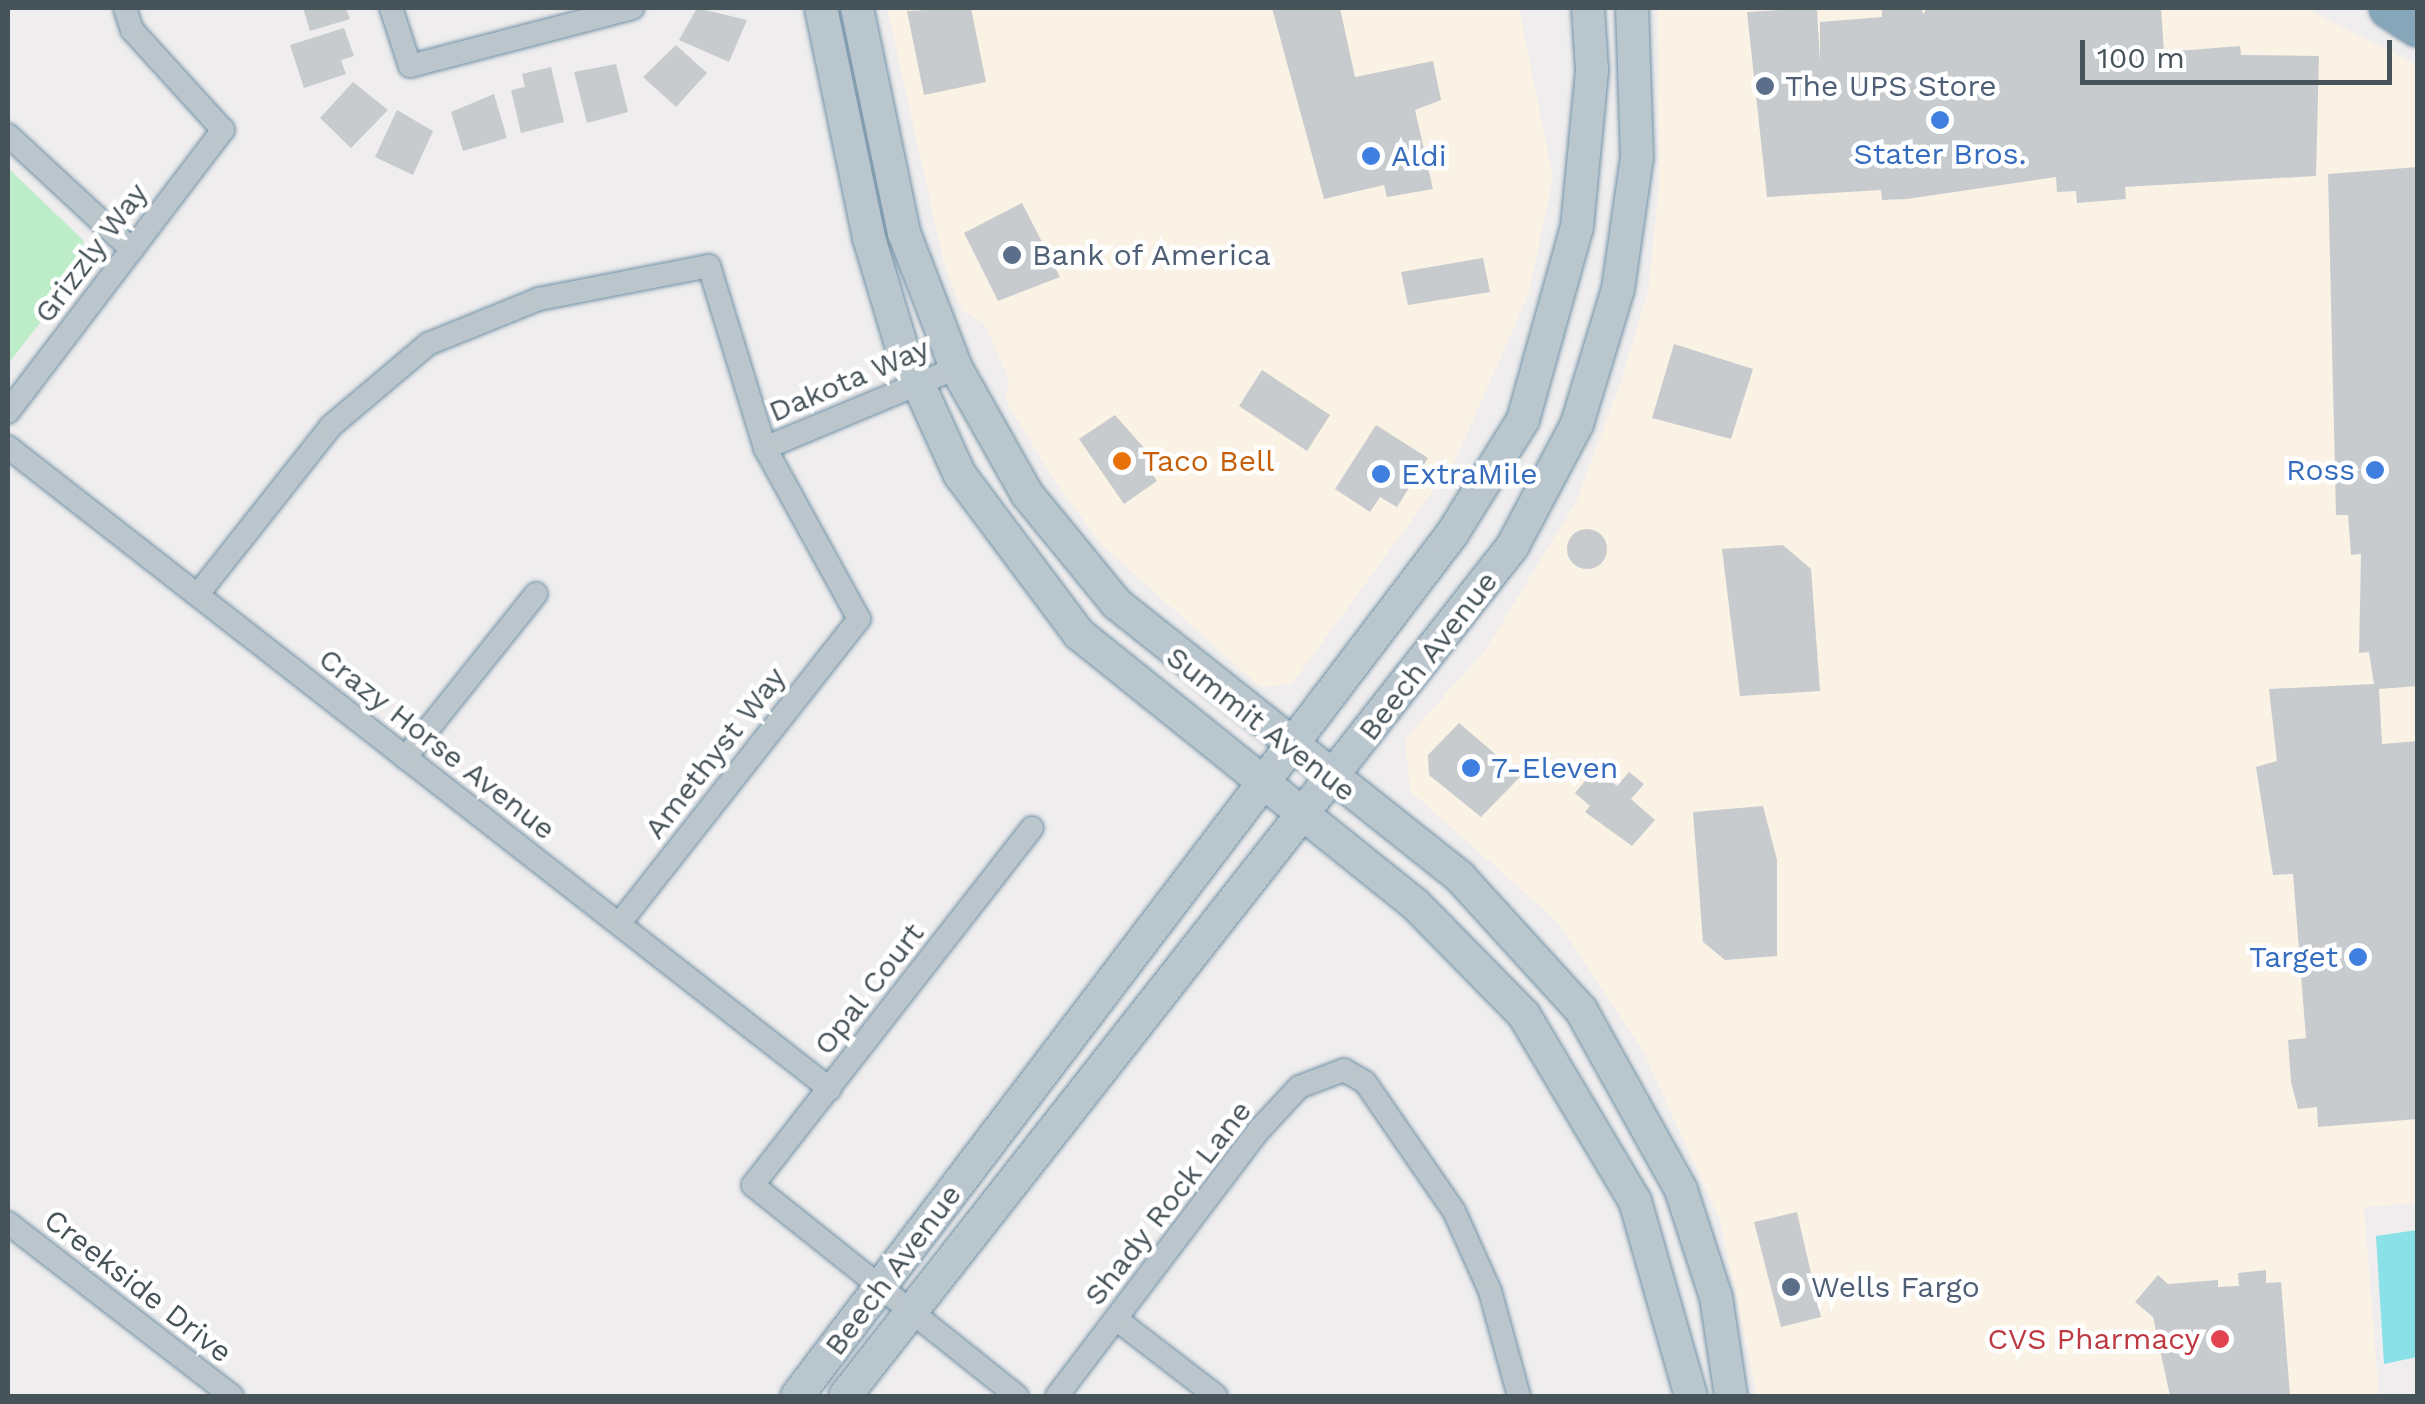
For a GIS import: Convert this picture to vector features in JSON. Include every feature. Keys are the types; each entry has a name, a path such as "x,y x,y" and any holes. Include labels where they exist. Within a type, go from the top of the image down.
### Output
{"highway":[{"path":"2390,8 2418,26"}],"main road":[{"name":"Summit Avenue","path":"821,8 869,238 918,386 960,475 1080,634 1259,786 1462,946 1577,1091 1648,1234 1691,1396"},
{"name":"Summit Avenue","path":"857,8 904,233 956,368 1026,494 1116,604 1288,749 1460,878 1608,1048 1681,1190 1716,1297 1731,1396"},
{"name":"Beech Avenue","path":"798,1396 1452,534 1523,420 1577,227 1592,70 1588,8"},
{"name":"Beech Avenue","path":"845,1396 1512,547 1577,424 1630,235 1638,86 1632,8"}],"street":[{"name":"Grizzly Way","path":"8,412 222,130 132,30 125,8"},
{"path":"391,8 410,66 633,8"},
{"path":"8,134 132,250"},
{"path":"198,594 331,426 428,344 539,299 708,266 765,448"},
{"name":"Dakota Way","path":"765,448 956,368"},
{"name":"Crazy Horse Avenue","path":"8,446 830,1089"},
{"name":"Amethyst Way","path":"618,924 859,619 765,448"},
{"path":"405,758 536,594"},
{"name":"Opal Court","path":"879,1289 753,1186 1032,828"},
{"name":"Shady Rock Lane","path":"1058,1396 1260,1129 1299,1087 1344,1070 1365,1082 1454,1211 1490,1291 1519,1396"},
{"name":"Creekside Drive","path":"8,1223 232,1396"},
{"path":"879,1289 1017,1396"},
{"path":"1116,1319 1216,1396"}],"shaded area":[{"path":"887,8 1519,8 1553,177 1529,293 1455,461 1292,684 1260,687 1102,545 1054,480 1005,399 1009,380 984,323 962,311 944,263"},
{"path":"1658,8 2305,8 2417,65 2418,1203 2364,1207 2379,1396 1757,1396 1720,1220 1643,1051 1558,922 1410,791 1405,739 1484,652 1576,502 1621,382 1648,291 1659,190"}],"green space":[{"path":"8,168 83,240 85,265 8,364"}],"water":[{"path":"2417,1230 2417,1357 2384,1364 2376,1236"}],"building":[{"path":"303,8 346,8 350,19 310,31"},
{"path":"697,8 747,20 729,62 679,40"},
{"path":"971,8 986,82 924,95 907,11"},
{"name":"Aldi","path":"1272,8 1340,8 1355,77 1433,61 1441,100 1415,110 1433,189 1387,197 1384,185 1324,199"},
{"path":"1817,8 1820,63 1820,22 1882,17 1882,8 1922,8 1923,15 1927,8 2161,8 2164,52 2240,46 2241,55 2319,56 2316,176 2125,187 2126,199 2077,203 2076,191 2057,192 2056,177 1907,199 1882,200 1881,190 1767,197 1747,12"},
{"path":"344,28 354,56 341,60 346,74 304,88 290,45"},
{"path":"676,45 707,73 676,107 643,77"},
{"path":"616,64 628,112 587,123 574,72"},
{"path":"551,67 564,122 521,133 511,90 525,87 522,74"},
{"path":"353,82 388,110 351,148 320,118"},
{"path":"494,94 507,138 463,151 451,112"},
{"path":"397,110 433,131 413,175 375,157"},
{"path":"2418,167 2418,686 2379,689 2382,744 2418,741 2418,1119 2318,1127 2317,1107 2298,1109 2291,1082 2288,1040 2306,1038 2293,874 2273,875 2256,767 2277,761 2269,689 2374,684 2369,652 2359,653 2361,554 2351,555 2348,515 2336,515 2328,174"},
{"name":"Bank of America","path":"1022,203 1060,277 998,301 964,233"},
{"path":"1483,258 1490,292 1408,305 1401,272"},
{"path":"1674,344 1753,369 1731,439 1652,418"},
{"path":"1262,370 1330,415 1307,451 1239,406"},
{"name":"Taco Bell","path":"1115,415 1153,458 1145,463 1157,481 1124,504 1079,439"},
{"name":"ExtraMile","path":"1376,425 1428,458 1397,507 1380,497 1370,512 1335,489"},
{"path":"1587,529 1601,535 1607,549 1601,563 1587,569 1573,563 1567,549 1573,535"},
{"path":"1783,545 1811,569 1820,691 1740,696 1722,549"},
{"name":"7-Eleven","path":"1459,723 1521,776 1481,817 1429,775 1428,755"},
{"path":"1596,768 1617,786 1629,772 1644,784 1631,799 1655,820 1632,846 1585,812 1590,806 1575,793"},
{"path":"1763,806 1777,860 1777,956 1725,960 1703,942 1693,812"},
{"name":"Wells Fargo","path":"1797,1212 1821,1317 1781,1327 1754,1222"},
{"name":"CVS Pharmacy","path":"2266,1270 2266,1283 2281,1282 2290,1395 2170,1396 2153,1317 2135,1302 2158,1275 2168,1284 2218,1280 2218,1287 2239,1286 2238,1273"}],"place":[{"name":"The UPS Store","path":"1765,86"},
{"name":"Stater Bros.","path":"1940,120"},
{"name":"Aldi","path":"1371,156"},
{"name":"Bank of America","path":"1012,255"},
{"name":"Taco Bell","path":"1122,461"},
{"name":"Ross","path":"2375,470"},
{"name":"ExtraMile","path":"1381,474"},
{"name":"7-Eleven","path":"1471,768"},
{"name":"Target","path":"2358,957"},
{"name":"Wells Fargo","path":"1791,1287"},
{"name":"CVS Pharmacy","path":"2220,1339"}]}
